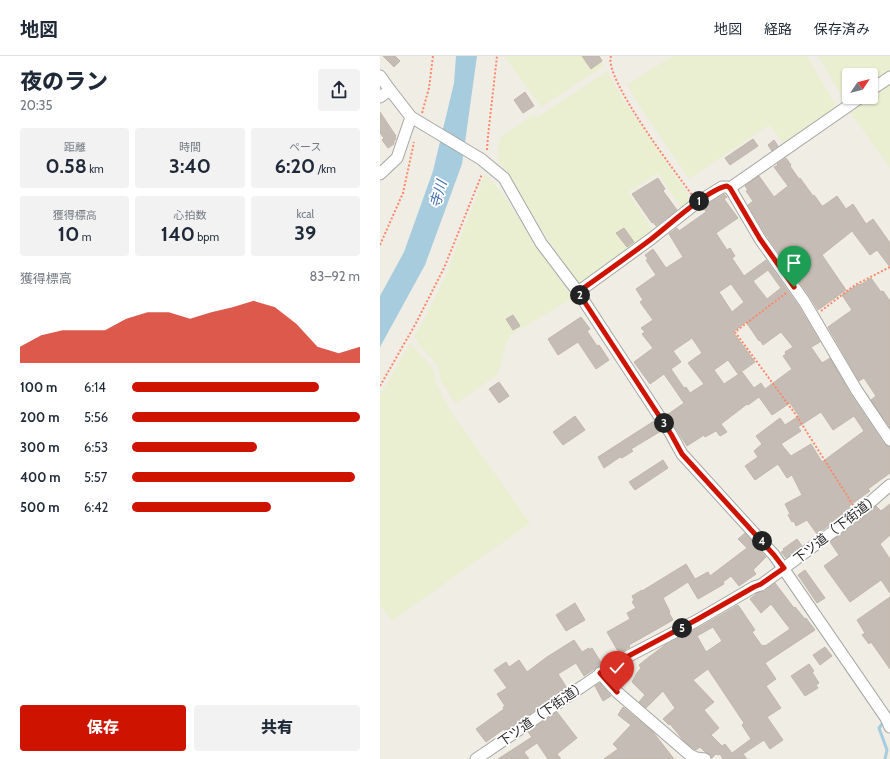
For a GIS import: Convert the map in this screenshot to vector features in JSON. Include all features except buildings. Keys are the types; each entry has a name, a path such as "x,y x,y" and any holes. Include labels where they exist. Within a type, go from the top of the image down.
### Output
{"street":[{"path":"380,76 411,116 484,161 504,178 541,243 578,292 671,434 682,454 774,555 784,568 888,723"},
{"path":"878,85 890,77"},
{"path":"380,97 390,90"},
{"path":"578,292 651,239 698,202 722,188 727,186 730,188 851,104"},
{"path":"380,174 397,158 411,116"},
{"path":"730,188 760,239 794,287 857,391 890,440"},
{"name":"下ツ道（下街道）","path":"476,759 621,660 761,584 858,513 890,485"},
{"path":"600,673 617,692 690,755 696,758 704,759"}],"path":[{"path":"380,386 416,323 444,268 484,161 497,56"},
{"path":"611,56 610,62 616,81 649,136 698,202"},
{"path":"813,317 855,285 890,268"},
{"path":"794,287 735,332 796,415 858,513"}],"green space":[{"path":"504,56 599,56 604,66 541,107"},
{"path":"673,56 807,56 837,108 785,145 769,125 689,179 640,107 627,84"},
{"path":"818,56 890,56 890,72 878,80 878,68 842,68 842,96"},
{"path":"607,71 621,96 689,195 687,199 689,202 682,209 658,173 628,192 653,230 581,284 578,284 533,217 507,172 499,163 498,148 500,137 534,115 536,118"},
{"path":"890,85 890,168 850,112 862,104 878,104 878,93"},
{"path":"485,174 500,190 573,298 510,335 506,342 500,368 496,376 455,404 441,381 438,366 418,343 414,336 424,320 445,277"},
{"path":"410,343 433,368 435,381 451,412 530,523 392,621 380,605 380,395"}],"water":[{"name":"寺川","path":"456,56 477,56 462,164 425,265 380,347 380,296 404,252 433,171 454,83"}],"waterway":[{"path":"885,759 887,750 879,728 886,721"}],"route":[{"path":"617,692 600,673 621,660 644,649 761,584 784,568 774,555 682,454 671,434 578,292 651,239 698,202 727,186 730,188 760,239 794,287"}]}
